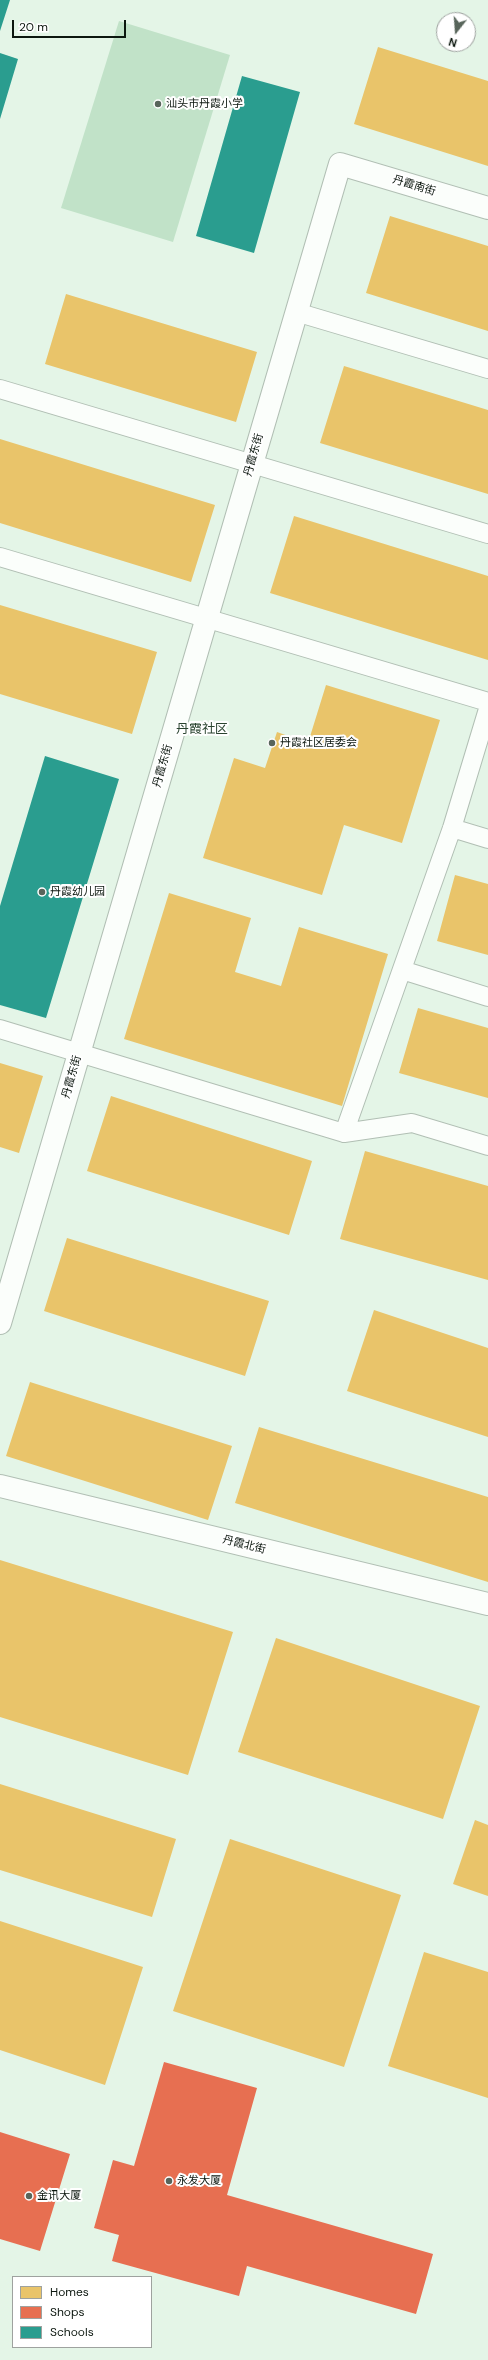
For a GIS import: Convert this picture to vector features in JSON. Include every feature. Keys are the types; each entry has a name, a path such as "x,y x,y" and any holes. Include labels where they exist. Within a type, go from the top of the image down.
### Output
{"street":[{"name":"丹霞南街","path":"340,164 488,208"},
{"name":"丹霞东街","path":"0,1323 340,164"},
{"name":"丹霞北街","path":"0,1486 488,1604"}],"lane":[{"path":"296,312 488,369"},
{"path":"0,389 488,534"},
{"path":"0,557 207,617 488,702"},
{"path":"344,1133 452,828 488,709"},
{"path":"452,828 488,840"},
{"path":"402,970 488,997"},
{"path":"0,1029 344,1133 412,1123 488,1146"}],"green space":[{"path":"119,21 230,55 173,242 61,208"}],"building: Homes":[{"path":"378,47 488,81 488,166 354,124"},
{"path":"390,216 488,246 488,331 366,293"},
{"path":"66,294 257,352 236,422 45,364"},
{"path":"344,366 488,410 488,494 320,443"},
{"path":"0,439 215,505 191,582 0,523"},
{"path":"294,516 488,576 488,660 270,593"},
{"path":"0,605 157,652 132,734 0,694"},
{"path":"326,685 440,720 402,843 344,825 322,895 203,858 234,758 265,768 277,732 308,743"},
{"path":"455,875 488,884 488,955 437,941"},
{"path":"169,893 251,918 235,972 281,986 299,927 388,954 342,1106 124,1039"},
{"path":"418,1008 488,1028 488,1098 399,1073"},
{"path":"0,1063 43,1076 19,1153 0,1147"},
{"path":"111,1096 312,1161 289,1235 87,1171"},
{"path":"365,1151 488,1186 488,1280 340,1239"},
{"path":"67,1238 269,1301 245,1376 44,1311"},
{"path":"374,1310 488,1348 488,1437 347,1391"},
{"path":"30,1382 232,1446 208,1520 6,1456"},
{"path":"259,1427 488,1497 488,1582 235,1503"},
{"path":"0,1560 233,1632 188,1775 0,1717"},
{"path":"276,1638 480,1706 443,1819 238,1752"},
{"path":"0,1784 176,1839 152,1917 0,1870"},
{"path":"475,1820 488,1825 488,1896 453,1884"},
{"path":"230,1839 401,1895 344,2067 173,2011"},
{"path":"0,1921 143,1967 105,2085 0,2050"},
{"path":"424,1952 488,1972 488,2098 388,2066"}],"building: Shops":[{"name":"永发大厦","path":"164,2062 257,2088 227,2195 433,2254 416,2314 247,2266 239,2296 112,2261 119,2235 94,2228 113,2160 134,2166"},
{"name":"金讯大厦","path":"0,2132 70,2154 40,2251 0,2239"}],"building: Schools":[{"path":"0,0 10,0 0,31"},
{"path":"0,53 18,59 0,119"},
{"path":"242,76 300,92 254,253 196,236"},
{"name":"丹霞幼儿园","path":"45,756 119,779 46,1018 0,1005 0,906"}],"place":[{"name":"汕头市丹霞小学","path":"158,104"},
{"name":"丹霞社区居委会","path":"272,743"},
{"name":"丹霞幼儿园","path":"42,892"},
{"name":"永发大厦","path":"169,2181"},
{"name":"金讯大厦","path":"29,2196"}],"district":[{"name":"丹霞社区","path":"202,730"}]}
